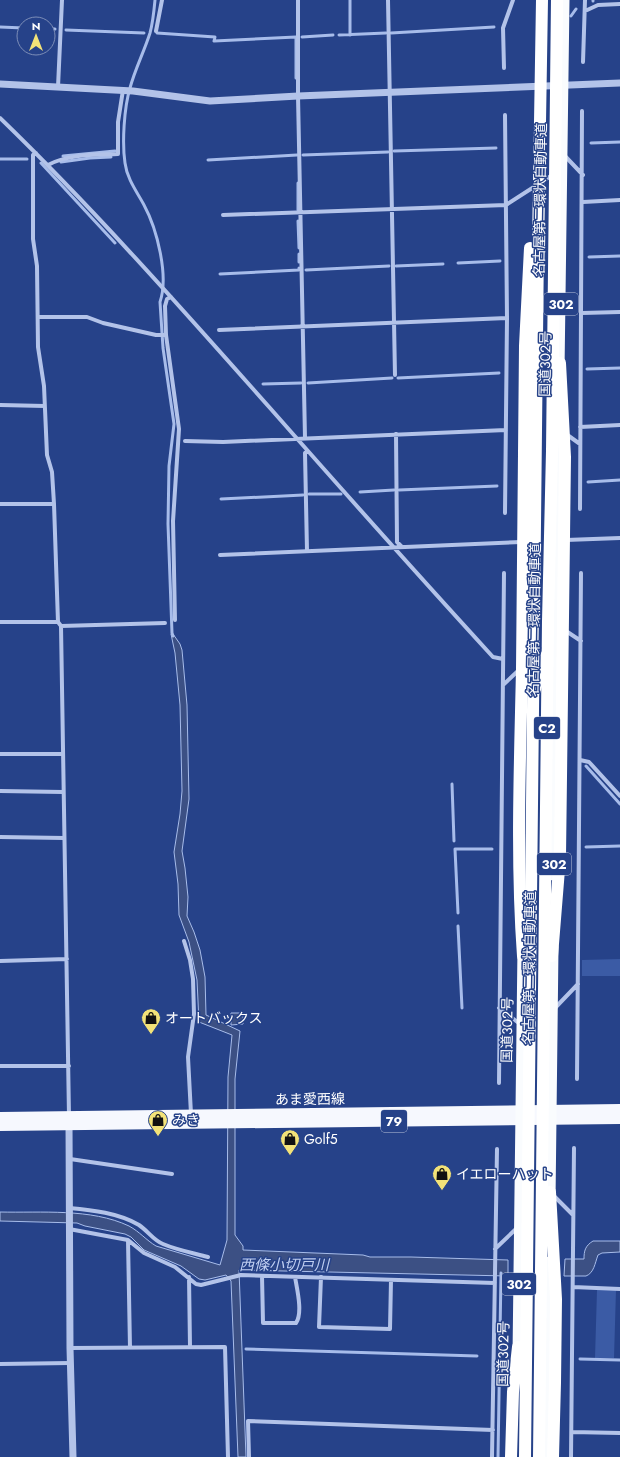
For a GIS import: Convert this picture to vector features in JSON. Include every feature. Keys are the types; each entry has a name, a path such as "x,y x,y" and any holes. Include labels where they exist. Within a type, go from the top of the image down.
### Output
{"highway":[{"name":"名古屋第二環状自動車道","path":"525,1457 542,0"},
{"name":"名古屋第二環状自動車道","path":"539,1457 557,0"},
{"name":"国道302号","path":"546,1457 551,1115 556,541 563,168 564,0"},
{"path":"523,956 520,919 518,851 522,668 524,346 541,101"},
{"path":"552,956 560,857 565,457 554,244"},
{"name":"国道302号","path":"517,1457 520,1115 526,736 531,703 556,608"},
{"path":"550,1192 556,1299 553,1457"},
{"path":"512,1457 513,1392 518,1347"}],"main road":[{"name":"あま愛西線","path":"551,1115 620,1109"},
{"name":"あま愛西線","path":"0,1126 191,1115 226,1119"},
{"name":"あま愛西線","path":"0,1117 69,1121 551,1115 620,1119"}],"street":[{"path":"58,87 62,0"},
{"path":"156,31 162,0"},
{"path":"298,0 298,96 305,438"},
{"path":"388,0 395,375"},
{"path":"504,68 503,28 513,0"},
{"path":"583,62 585,0"},
{"path":"585,11 598,5 620,4"},
{"path":"0,84 127,90 210,101 620,82"},
{"path":"48,165 64,159 118,154 118,122 127,90"},
{"path":"580,509 583,202 582,111"},
{"path":"505,115 508,318 505,513"},
{"path":"0,118 48,165 158,282 394,548 493,657 503,660"},
{"path":"36,153 34,155 33,239 37,266 38,348 44,386 47,454 52,472 58,622 61,626 69,1066 70,1363 73,1457"},
{"path":"563,153 582,175"},
{"path":"223,215 506,205 563,168"},
{"path":"583,202 620,200"},
{"path":"171,297 167,299 165,306 165,335 179,429 173,521 175,620"},
{"path":"582,313 620,312"},
{"path":"38,317 88,317 103,323 165,335"},
{"path":"219,330 508,318"},
{"path":"0,405 45,406"},
{"path":"580,426 620,425"},
{"path":"185,441 222,442 506,430"},
{"path":"559,430 580,444"},
{"path":"396,434 397,542 402,547"},
{"path":"307,551 305,453 308,451"},
{"path":"0,504 54,504"},
{"path":"533,542 620,538"},
{"path":"220,555 526,542"},
{"path":"499,1083 504,573"},
{"path":"577,1079 581,573"},
{"path":"0,622 58,622"},
{"path":"61,626 165,623"},
{"path":"555,624 581,641"},
{"path":"503,685 538,652"},
{"path":"0,754 63,754"},
{"path":"580,760 589,762 620,796"},
{"path":"0,790 63,792"},
{"path":"0,837 64,838"},
{"path":"184,941 190,960 193,993 194,1019 188,1057 191,1115"},
{"path":"0,960 67,959"},
{"path":"551,1013 578,984"},
{"path":"499,1008 522,1026"},
{"path":"0,1066 69,1066"},
{"path":"571,1457 574,1148"},
{"path":"492,1457 497,1149"},
{"path":"70,1159 172,1174"},
{"path":"550,1192 573,1215"},
{"path":"70,1210 90,1210 132,1221 144,1229 157,1241 168,1246 208,1256"},
{"path":"495,1249 520,1226"},
{"path":"70,1227 128,1240 144,1253 175,1267 196,1284 201,1285 241,1275 495,1283"},
{"path":"128,1240 130,1348"},
{"path":"262,1276 263,1323 296,1323 299,1318 295,1277"},
{"path":"189,1277 190,1347"},
{"path":"321,1278 319,1327 390,1329 391,1280"},
{"path":"573,1287 620,1289"},
{"path":"70,1348 225,1347 228,1457"},
{"path":"0,1364 70,1363"},
{"path":"249,1457 248,1422 493,1430"},
{"path":"572,1432 620,1433"}],"shaded area":[{"path":"620,959 620,976 582,976 582,960"},
{"path":"597,1290 616,1290 614,1358 595,1358"}],"water":[{"name":"西條小切戸川","path":"171,634 173,634 180,644 182,650 187,705 189,799 182,851 188,897 187,916 200,950 205,977 206,1015 240,1031 235,1079 235,1235 243,1246 243,1250 363,1255 370,1257 508,1260 508,1276 239,1270 246,1457 238,1457 231,1281 226,1275 205,1280 199,1279 181,1266 144,1250 131,1237 125,1234 77,1223 0,1221 0,1212 49,1212 99,1216 129,1226 156,1246 220,1265 227,1240 228,1077 232,1035 199,1022 197,980 189,942 179,915 178,884 174,852 182,791 180,705 175,653"},
{"path":"231,1013 243,1013 243,1024 231,1025"},
{"path":"593,1241 620,1241 620,1252 602,1253 598,1255 593,1270 589,1275 564,1276 565,1259 584,1259 584,1254 588,1245"}],"waterway":[{"path":"155,0 150,33 134,74 128,96 124,126 124,146 126,169 149,215 157,239 162,266 163,279 160,302 163,348 174,424 169,466 168,524 173,636"},
{"path":"350,0 350,35"},
{"path":"571,16 576,9"},
{"path":"0,27 16,28"},
{"path":"391,33 494,27"},
{"path":"66,30 144,33"},
{"path":"157,33 215,37 214,41 296,37 296,78"},
{"path":"339,35 386,33"},
{"path":"302,37 333,35"},
{"path":"591,143 620,142"},
{"path":"394,151 496,148"},
{"path":"63,156 115,151"},
{"path":"303,155 388,152"},
{"path":"208,160 297,155"},
{"path":"61,162 111,157"},
{"path":"0,159 27,159"},
{"path":"41,163 115,243"},
{"path":"298,183 298,210"},
{"path":"298,221 299,248"},
{"path":"299,254 299,262"},
{"path":"589,257 620,256"},
{"path":"458,263 500,261"},
{"path":"396,266 443,264"},
{"path":"306,270 389,266"},
{"path":"220,274 299,270 299,268"},
{"path":"587,369 620,368"},
{"path":"398,378 499,373"},
{"path":"308,383 392,378"},
{"path":"263,384 301,383"},
{"path":"588,482 620,480"},
{"path":"399,490 497,486"},
{"path":"360,492 394,490"},
{"path":"309,494 341,494"},
{"path":"221,499 303,495"},
{"path":"586,766 620,804"},
{"path":"452,784 454,841"},
{"path":"586,847 620,846"},
{"path":"458,913 455,849 492,849"},
{"path":"458,926 462,1008"},
{"path":"498,1457 501,1273"},
{"path":"246,1349 477,1356"},
{"path":"580,1359 620,1360"}],"place":[{"name":"オートバックス","path":"151,1035"},
{"name":"みき","path":"158,1137"},
{"name":"Golf5","path":"290,1156"},
{"name":"イエローハット","path":"442,1191"}]}
